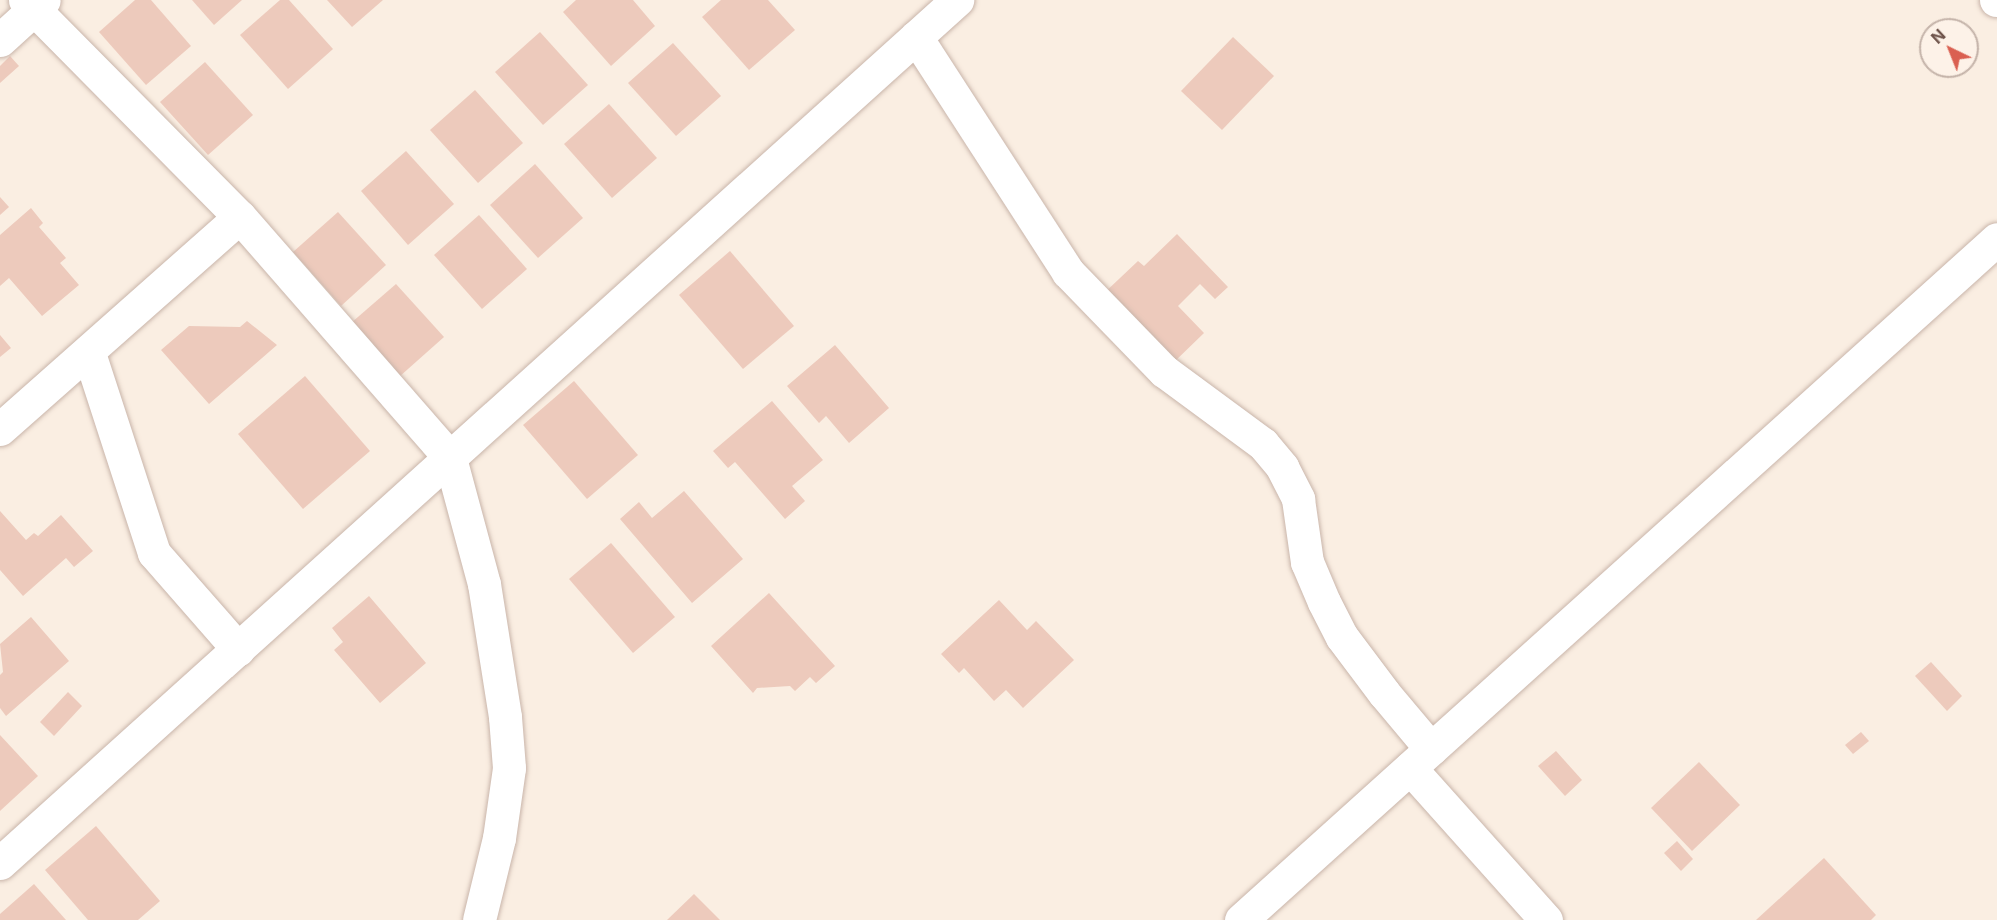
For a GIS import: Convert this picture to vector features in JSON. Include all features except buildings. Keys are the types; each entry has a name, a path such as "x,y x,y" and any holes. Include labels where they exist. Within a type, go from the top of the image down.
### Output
{"street":[{"path":"0,863 957,0"},
{"path":"0,40 34,3 240,217 450,458 484,584 505,717 509,768 499,838 479,920"},
{"path":"916,37 1068,272 1164,371 1263,444 1282,467 1298,499 1307,562 1328,611 1384,693 1421,758 1546,920"},
{"path":"0,429 89,353 240,217"},
{"path":"1241,920 1997,239"},
{"path":"89,353 154,553 238,649"}]}
